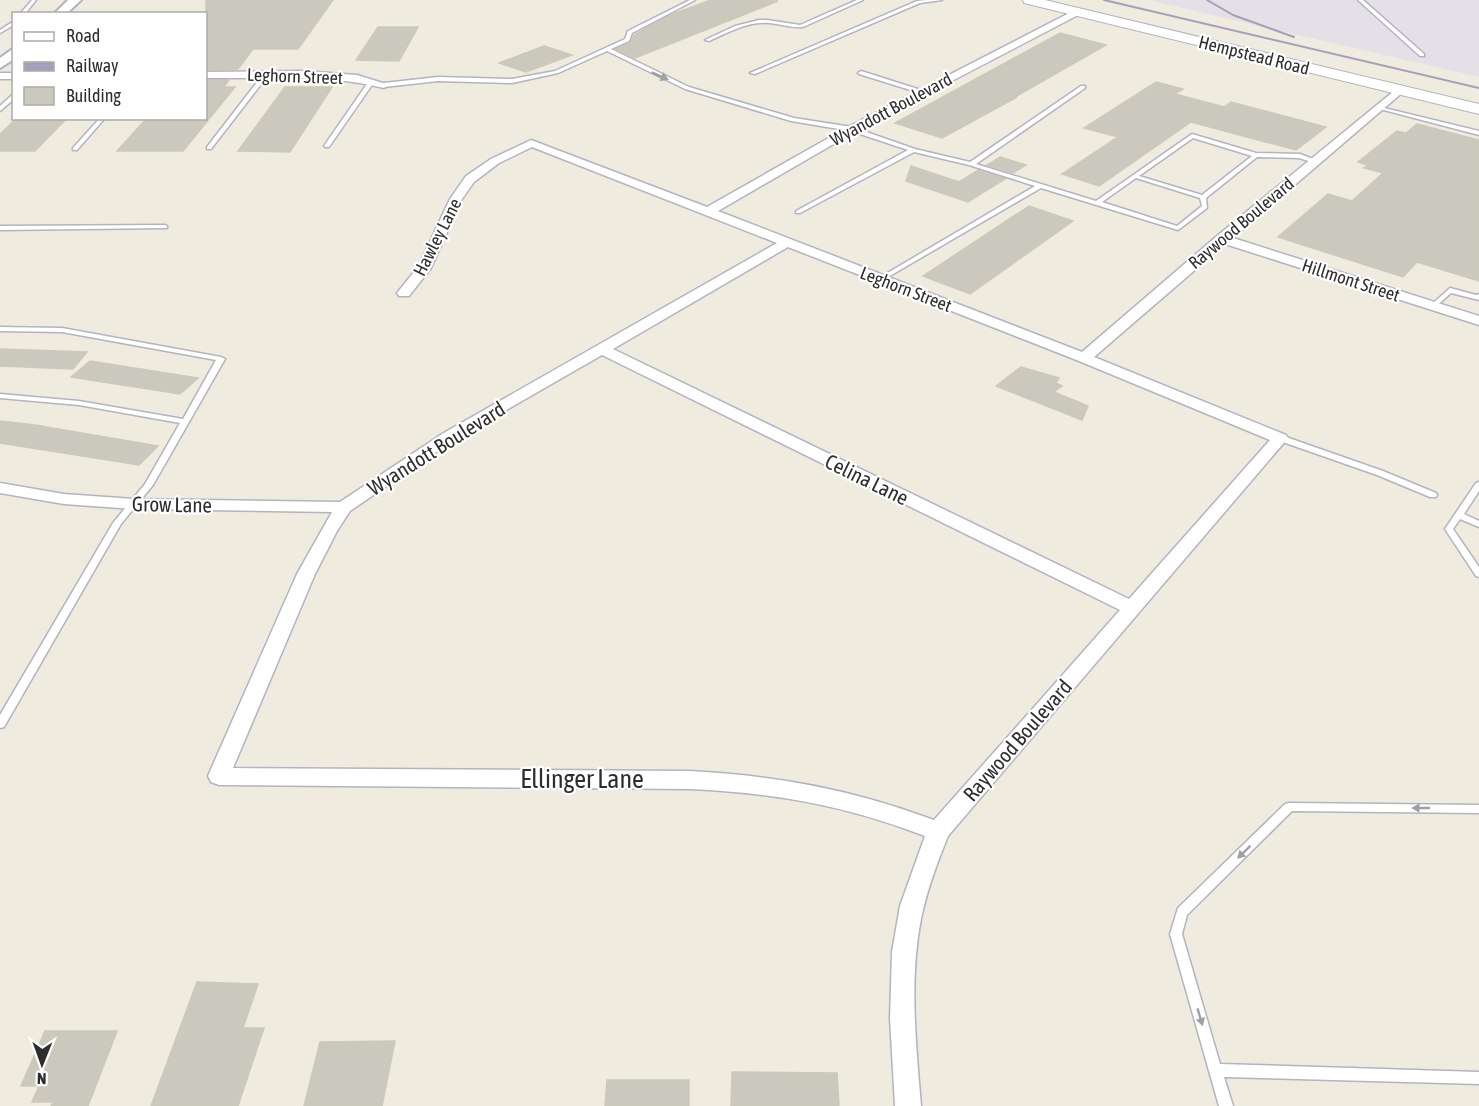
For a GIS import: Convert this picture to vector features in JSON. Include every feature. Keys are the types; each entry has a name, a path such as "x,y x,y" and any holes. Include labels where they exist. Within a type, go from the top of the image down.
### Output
{"main road":[{"name":"Hempstead Road","path":"1029,0 1479,109"}],"street":[{"path":"60,12 75,0"},
{"name":"Wyandott Boulevard","path":"707,212 852,129 1077,12"},
{"name":"Leghorn Street","path":"207,75 303,74 357,78 384,85"},
{"name":"Raywood Boulevard","path":"1084,358 1399,90"},
{"name":"Leghorn Street","path":"531,143 1084,358 1280,438"},
{"name":"Hawley Lane","path":"404,293 424,268 444,221 466,184 482,169 531,143"},
{"name":"Hillmont Street","path":"1222,239 1479,321"},
{"name":"Wyandott Boulevard","path":"219,776 306,574 328,531 344,507 448,437 786,243"},
{"name":"Celina Lane","path":"602,349 1132,608"},
{"name":"Raywood Boulevard","path":"908,1106 903,988 907,931 916,891 938,831 1280,438"},
{"name":"Grow Lane","path":"0,488 64,499 134,504 344,507"},
{"name":"Ellinger Lane","path":"219,776 690,780 755,784 808,792 879,809 938,831"}],"lane":[{"path":"24,12 34,0"},
{"path":"384,85 438,79 512,81 556,72 627,40 630,32 693,0"},
{"path":"707,39 754,22 769,21 801,26 861,0"},
{"path":"753,73 919,2 940,0"},
{"path":"1360,0 1422,55"},
{"path":"608,49 687,88 793,120 852,129 913,150 970,164 1178,228 1205,207 1203,197"},
{"path":"861,73 922,92"},
{"path":"209,148 266,74"},
{"path":"327,146 371,82"},
{"path":"970,164 1083,87"},
{"path":"0,109 12,98"},
{"path":"1378,107 1479,133"},
{"path":"75,149 101,120"},
{"path":"1097,203 1192,136 1256,155 1300,156 1315,160"},
{"path":"798,212 913,150"},
{"path":"1203,197 1256,155"},
{"path":"1134,176 1203,197"},
{"path":"881,279 1039,186"},
{"path":"0,228 165,227"},
{"path":"1433,306 1450,290 1478,297"},
{"path":"0,328 62,330 221,358 165,459 134,504 117,523 0,724"},
{"path":"0,396 79,403 186,422"},
{"path":"1280,438 1380,472 1433,495"},
{"path":"1478,571 1449,529 1479,485"},
{"path":"1458,515 1479,524"},
{"path":"1226,1106 1176,934 1182,912 1289,807 1479,809"},
{"path":"1216,1070 1479,1078"}],"shaded area":[{"path":"1148,0 1479,0 1479,77"}],"building":[{"path":"206,0 333,0 298,49 253,49 238,69 207,70"},
{"path":"711,0 778,1 635,58 616,49 630,43 634,35 670,15"},
{"path":"378,27 418,27 399,61 356,60"},
{"path":"1060,33 1106,45 942,138 895,123"},
{"path":"544,46 572,55 526,72 499,63"},
{"path":"207,80 229,80 224,87 235,87 183,151 117,151 145,120 207,120"},
{"path":"1156,82 1183,89 1175,94 1224,107 1231,102 1326,127 1296,150 1191,122 1099,186 1062,174 1118,137 1084,128"},
{"path":"285,87 332,87 290,152 238,151"},
{"path":"15,120 65,120 35,151 0,151 0,134"},
{"path":"1417,124 1479,140 1479,281 1417,262 1403,277 1278,237 1328,194 1352,201 1383,173 1364,168 1368,165 1358,162 1397,131 1406,133"},
{"path":"1000,157 1026,165 1013,173 987,165"},
{"path":"911,166 959,182 978,170 1005,179 968,202 906,181"},
{"path":"1029,206 1073,221 970,294 923,276"},
{"path":"0,349 87,352 73,369 0,366"},
{"path":"90,361 198,378 180,394 71,377"},
{"path":"1021,367 1059,378 1056,383 1062,386 1054,392 1088,406 1082,420 996,386"},
{"path":"0,421 158,446 139,465 0,443"},
{"path":"197,982 258,984 243,1028 264,1028 238,1106 151,1106"},
{"path":"45,1031 117,1031 88,1106 51,1106 53,1102 32,1102 39,1086 21,1086"},
{"path":"395,1041 382,1106 304,1106 320,1042"},
{"path":"732,1072 837,1073 839,1106 731,1106"},
{"path":"607,1080 689,1080 689,1106 605,1106"}],"railway":[{"path":"1104,0 1479,88"},
{"path":"1207,0 1233,15 1294,37"}]}
